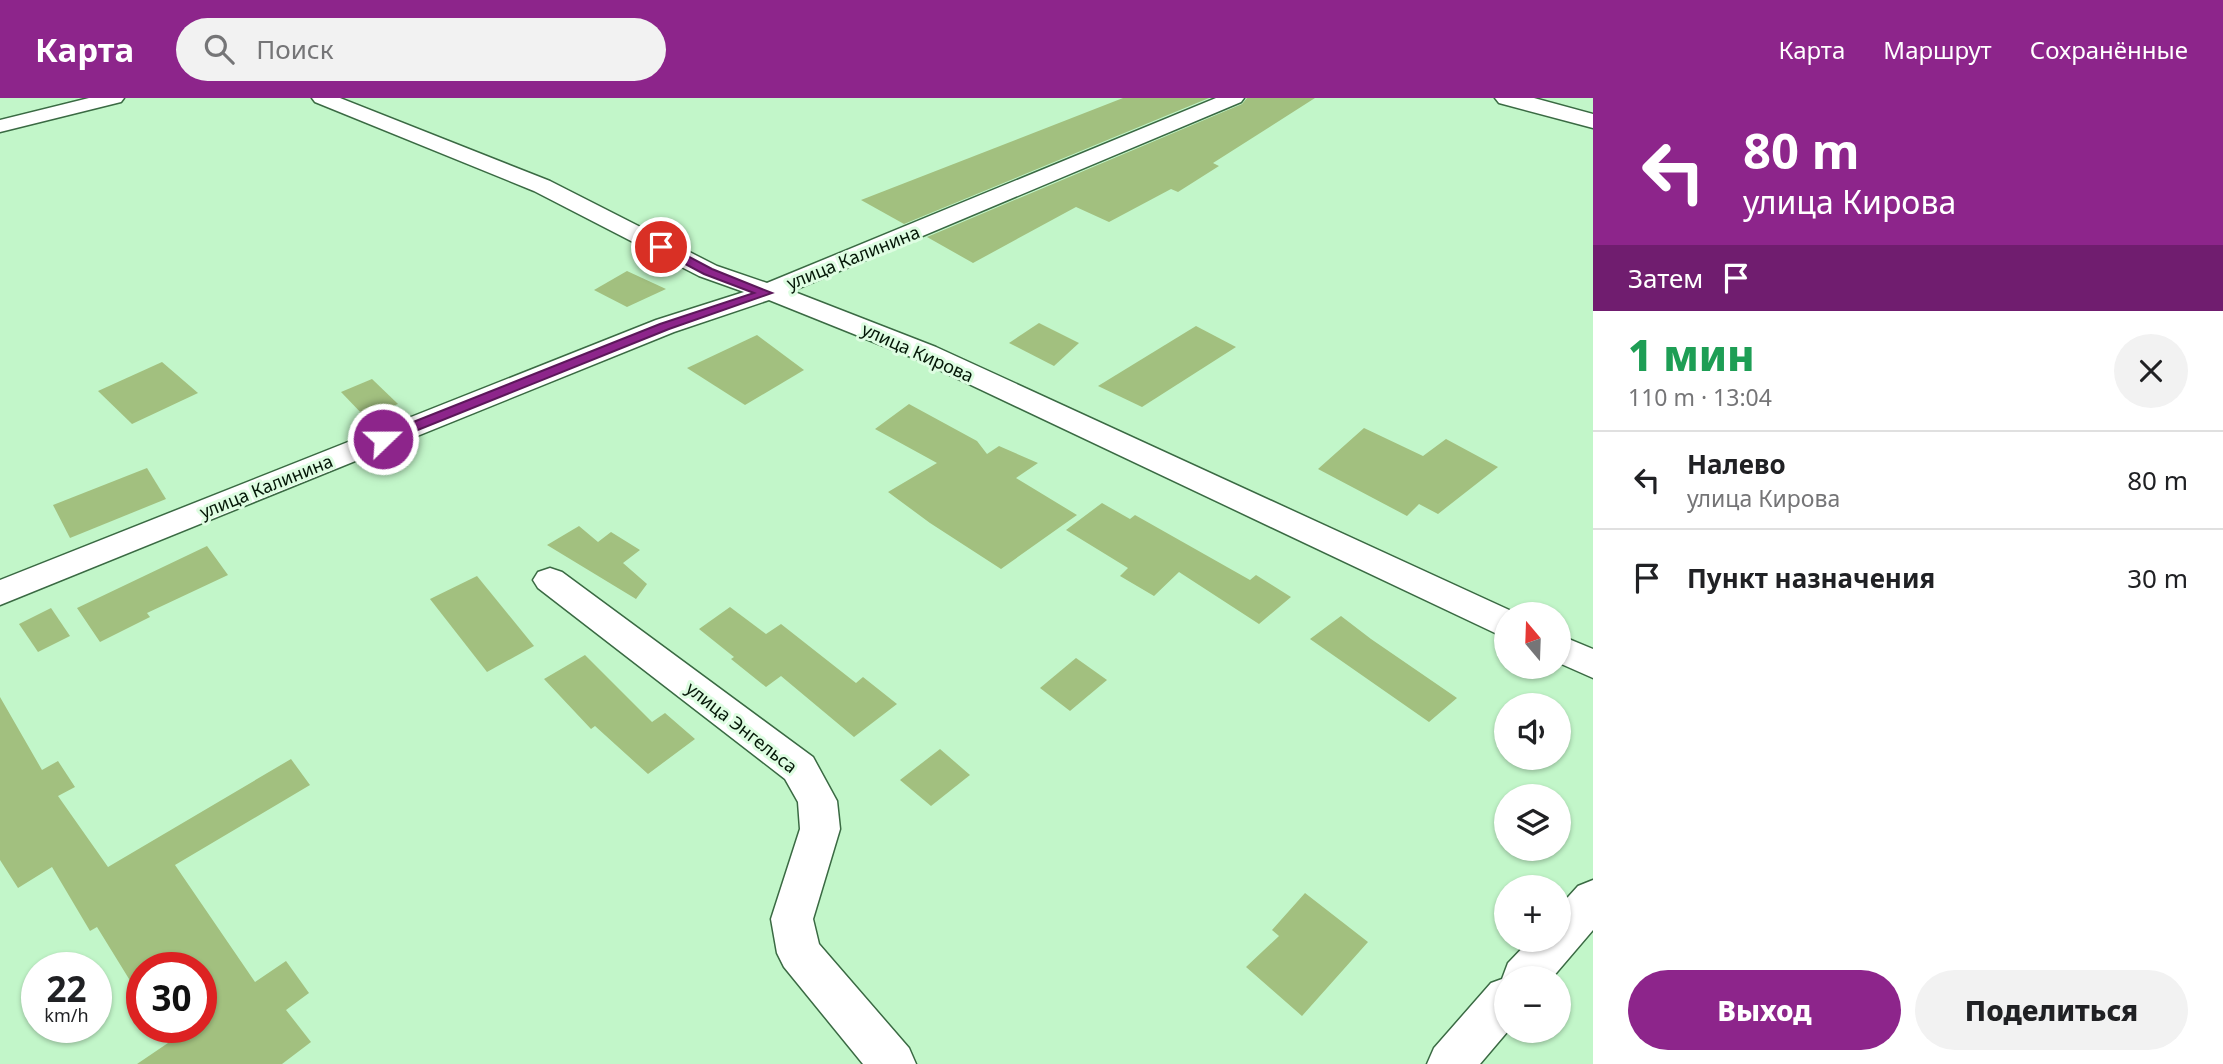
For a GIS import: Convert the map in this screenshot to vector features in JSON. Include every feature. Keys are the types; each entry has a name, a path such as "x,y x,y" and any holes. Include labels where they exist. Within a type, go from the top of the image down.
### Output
{"main road":[{"path":"1507,98 1593,121"}],"street":[{"path":"0,126 114,98"},
{"name":"улица Кирова","path":"322,98 542,186 708,271 765,293 822,310 926,353 1494,618"},
{"name":"улица Калинина","path":"0,593 665,326 765,293 1234,98"},
{"name":"улица Энгельса","path":"550,580 799,768 817,801 820,829 792,919 799,953 893,1064"},
{"path":"1572,654 1593,664"},
{"path":"1571,924 1593,899"},
{"path":"1534,966 1547,952"},
{"path":"1450,1064 1494,1013"}],"building":[{"path":"1123,98 1209,98 904,224 861,200"},
{"path":"1247,98 1315,98 1213,163 1219,166 1178,192 1171,189 1109,222 1076,207 973,263 927,237 1242,104"},
{"path":"627,271 666,289 627,307 594,290"},
{"path":"1039,323 1079,343 1054,366 1009,343"},
{"path":"1196,326 1236,347 1142,407 1098,386"},
{"path":"757,335 804,370 745,405 687,368"},
{"path":"162,362 198,393 132,424 98,391"},
{"path":"372,379 398,404 365,417 341,392"},
{"path":"909,404 977,441 987,454 999,446 1038,463 1016,478 1077,515 1001,569 930,523 888,492 937,463 875,429"},
{"path":"1364,428 1423,456 1446,439 1498,467 1438,514 1419,504 1407,516 1318,469"},
{"path":"147,468 166,499 70,538 53,505"},
{"path":"1102,503 1130,519 1135,515 1250,580 1256,575 1291,597 1259,624 1179,572 1154,596 1120,576 1128,568 1066,530"},
{"path":"579,526 598,542 611,532 640,550 623,563 647,584 636,599 547,545"},
{"path":"207,546 228,575 147,613 150,617 100,642 77,608"},
{"path":"477,576 534,646 487,672 430,599"},
{"path":"730,607 766,634 781,624 856,683 863,677 897,704 854,737 781,676 766,687 699,629"},
{"path":"51,608 70,636 38,652 19,624"},
{"path":"1341,616 1457,698 1429,722 1310,639"},
{"path":"585,655 652,722 665,713 695,739 648,774 595,726 591,729 544,679"},
{"path":"1076,658 1107,680 1070,711 1040,688"},
{"path":"0,697 42,770 58,761 75,787 58,796 108,867 291,759 310,785 175,865 255,982 286,961 309,993 286,1010 311,1042 282,1064 137,1064 168,1043 217,1043 217,952 126,952 126,974 97,927 90,931 52,867 18,888 0,860"},
{"path":"940,749 970,775 931,806 900,780"},
{"path":"1305,893 1368,942 1302,1016 1246,967 1279,936 1272,930"}],"route":[{"path":"383,439 665,326 765,293 708,271 661,247"}]}
